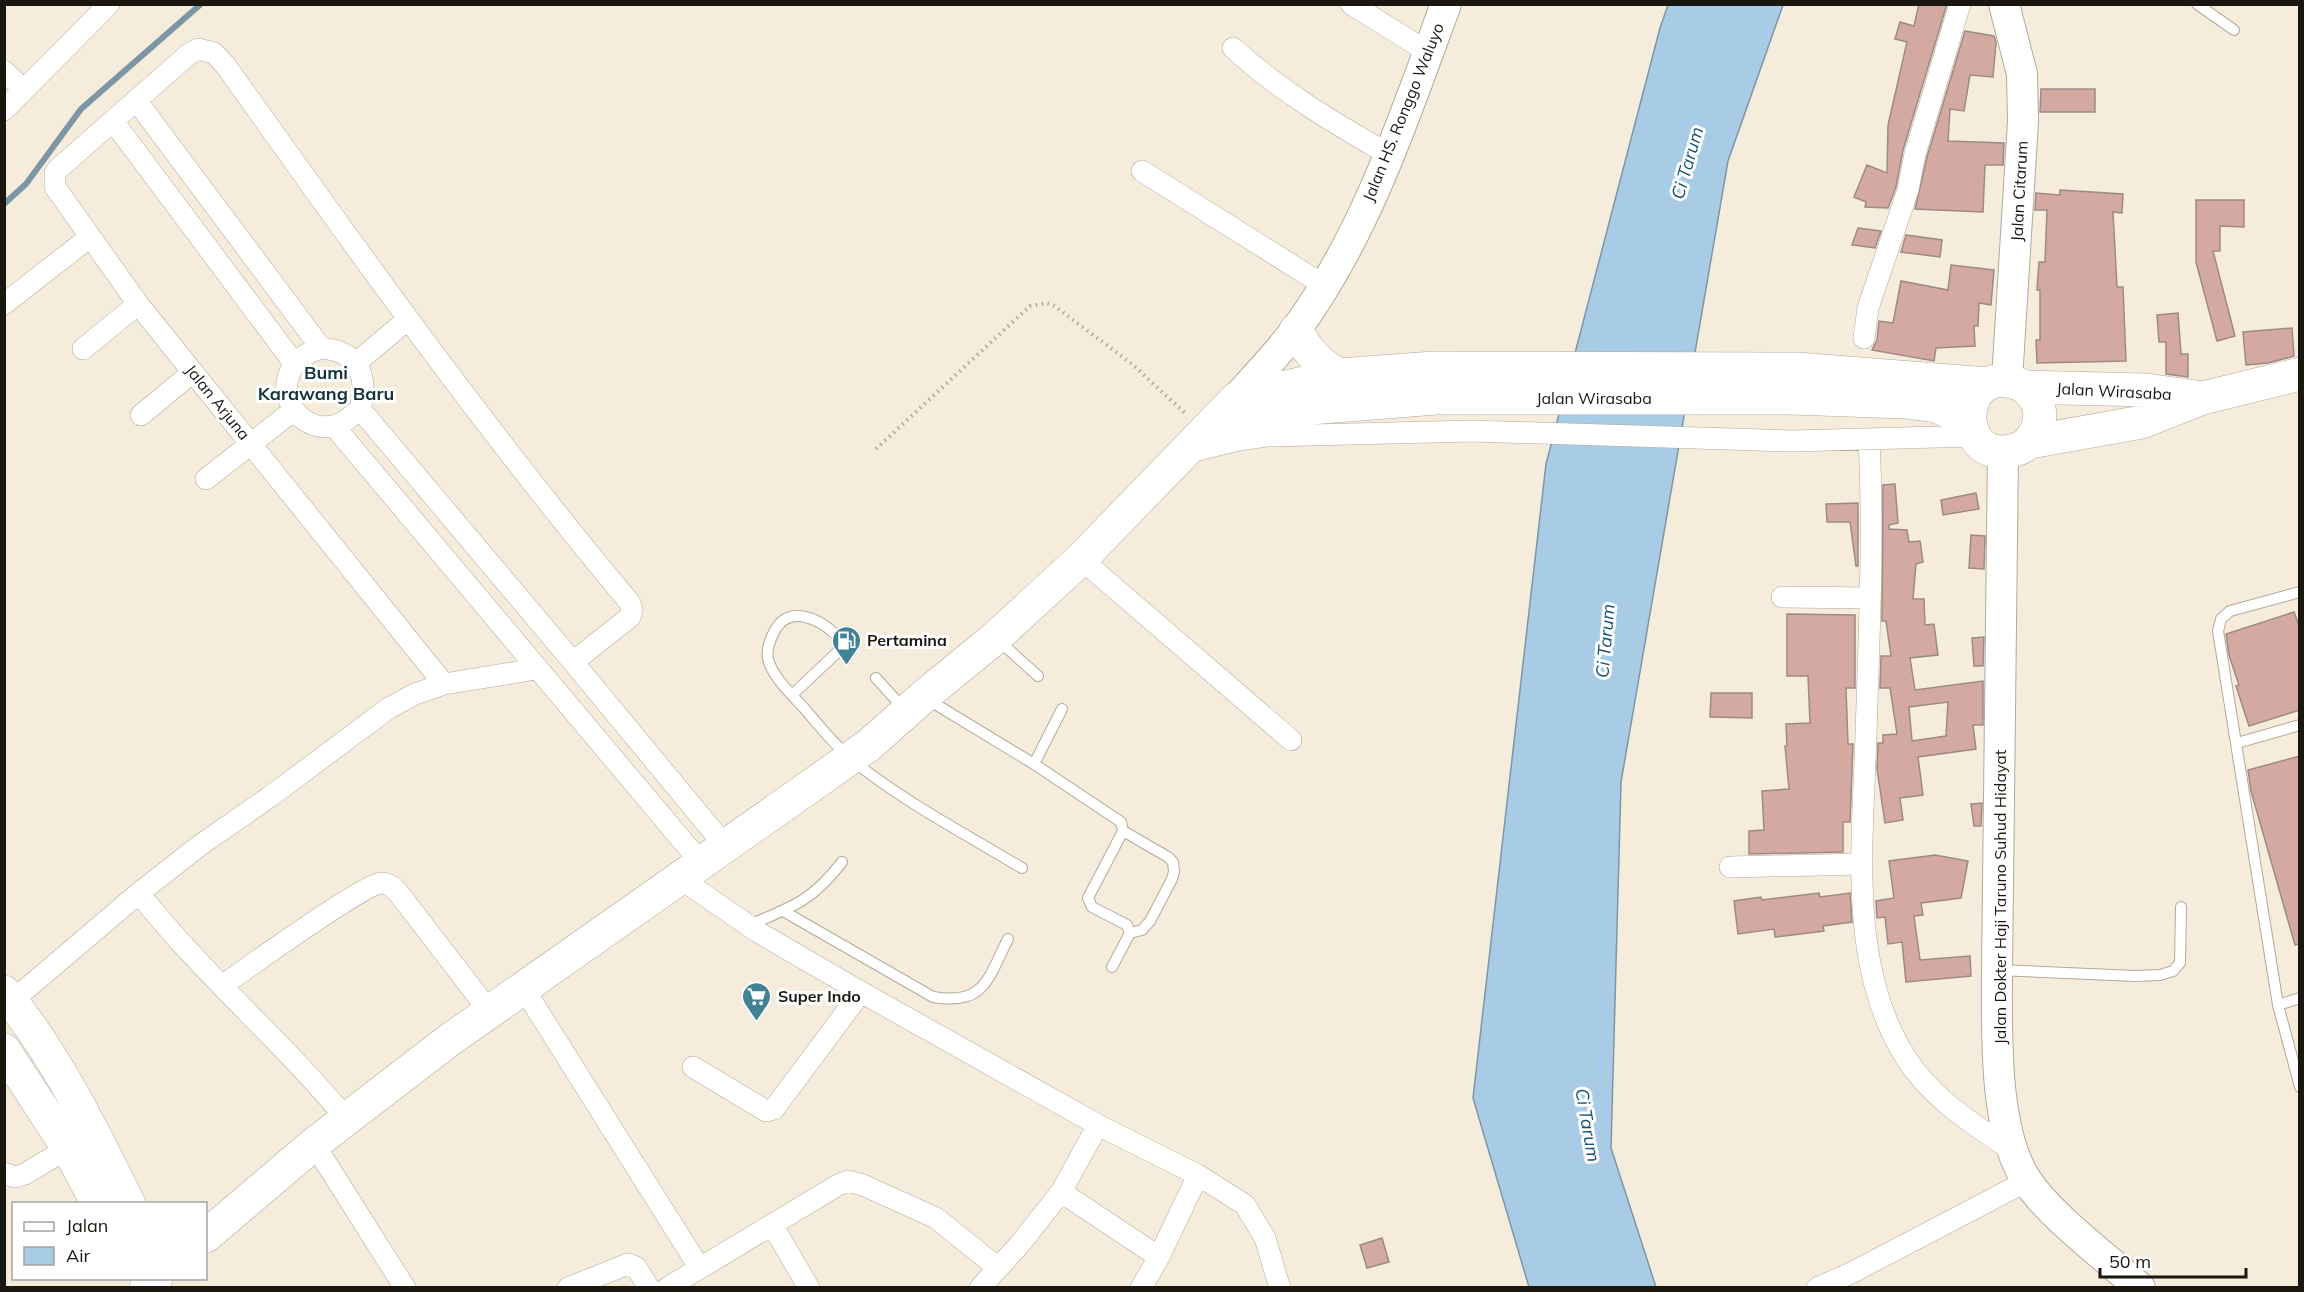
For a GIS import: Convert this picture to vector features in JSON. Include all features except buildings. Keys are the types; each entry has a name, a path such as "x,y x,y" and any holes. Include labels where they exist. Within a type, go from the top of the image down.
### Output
{"main road":[{"path":"1296,330 1305,349 1320,364 1339,375"},
{"name":"Jalan Wirasaba","path":"2016,447 2142,422 2203,398 2300,374"},
{"name":"Jalan Wirasaba","path":"1237,398 1339,375 1435,383 2007,384 2146,390 2203,398"},
{"name":"Jalan Wirasaba","path":"1200,436 1435,383"},
{"name":"Jalan Wirasaba","path":"1794,383 1936,406 1958,416 1972,431"},
{"path":"2007,384 2033,396 2039,407 2040,419 2037,431 2016,447 1982,444 1972,431 1968,413 1976,395 2007,384"},
{"name":"Jalan HS. Ronggo Waluyo","path":"207,1235 314,1144 448,1041 851,759 995,638 1081,559 1237,398"},
{"path":"8,996 56,1066 91,1127 128,1202"},
{"path":"4,1050 68,1148 97,1202"}],"street":[{"path":"4,110 109,4"},
{"path":"1351,4 1428,52"},
{"name":"Jalan HS. Ronggo Waluyo","path":"1237,398 1296,330 1352,238 1390,155 1446,4"},
{"path":"1864,338 1868,308 1908,190 1915,154 1960,4"},
{"name":"Jalan Citarum","path":"2004,4 2022,74 2023,121 2007,384"},
{"path":"1233,48 1291,96 1390,155"},
{"path":"294,363 113,121 189,54 198,49 214,53 226,66 407,320 537,489 630,603 632,610 630,617 573,662"},
{"path":"4,71 24,90"},
{"path":"136,100 321,348"},
{"name":"Jalan Arjuna","path":"113,121 55,174 55,187 58,193 138,304 444,684"},
{"path":"1142,171 1324,286"},
{"path":"4,304 90,237"},
{"path":"83,349 138,304"},
{"path":"356,363 407,320"},
{"path":"321,348 336,349 349,356 356,363 364,382 360,409 346,420 333,426 320,426 308,422 294,410 288,398 286,380 294,363 306,353 321,348"},
{"path":"141,415 193,372"},
{"path":"360,409 677,788 703,863"},
{"path":"206,479 294,410"},
{"path":"333,426 536,669 703,863 749,925 861,992 1098,1125 1198,1175 1245,1205 1265,1238 1281,1287"},
{"path":"1200,436 1239,440 1266,436 1473,431 1792,441 1869,440 1972,431"},
{"path":"1869,440 1873,523 1862,864 1870,966 1882,1012 1906,1058 1929,1089 2011,1150"},
{"name":"Jalan Dokter Haji Taruno Suhud Hidayat","path":"2016,447 1997,970 1997,1028 2003,1116 2011,1150 2027,1181 2056,1214 2140,1287"},
{"path":"1081,559 1291,740"},
{"path":"1782,597 1870,598"},
{"path":"8,996 199,846 389,708 415,694 444,684 536,669"},
{"path":"654,807 677,788"},
{"path":"1730,867 1862,864"},
{"path":"222,986 338,907 374,885 382,883 390,885 400,895 490,1012"},
{"path":"139,893 222,986 293,1056 347,1120"},
{"path":"524,989 699,1267"},
{"path":"693,1067 766,1111 770,1111 861,992"},
{"path":"980,1287 1061,1192 1098,1125"},
{"path":"314,1144 405,1287"},
{"path":"4,1173 15,1177 25,1174 68,1148"},
{"path":"1145,1286 1198,1175"},
{"path":"667,1287 848,1181 863,1185 936,1218 998,1268"},
{"path":"1817,1287 1851,1273 2027,1181"},
{"path":"1061,1192 1159,1257"},
{"path":"773,1226 809,1287"},
{"path":"568,1287 628,1264 636,1267 649,1287"}],"lane":[{"path":"2197,4 2234,30"},
{"path":"2300,592 2230,610 2221,619 2218,631 2278,1005 2300,1087"},
{"path":"835,634 820,621 804,615 787,619 775,630 768,650 768,659 772,669 792,695 851,759 933,815 1022,868"},
{"path":"995,638 1038,676"},
{"path":"792,695 844,645"},
{"path":"876,678 915,704 1034,764 1121,822 1123,831 1088,898 1092,907 1127,925 1130,933"},
{"path":"1034,764 1062,709"},
{"path":"2237,743 2300,725"},
{"path":"1112,967 1130,933 1142,930 1150,921 1174,872 1173,862 1168,857 1123,831"},
{"path":"749,925 783,911 816,893 842,862"},
{"path":"1997,970 2135,976 2160,975 2173,971 2180,963 2181,907"},
{"path":"783,911 933,997 952,1000 967,996 982,988 1008,939"},
{"path":"2278,1005 2300,998"}],"path":[{"path":"876,449 1030,306 1046,303 1053,305 1132,364 1160,388 1200,436"}],"water":[{"name":"Ci Tarum","path":"1668,5 1783,5 1728,161 1621,782 1611,1148 1656,1287 1529,1287 1473,1098 1546,464 1660,28"}],"waterway":[{"path":"4,204 26,184 81,109 201,4"}],"place":[{"name":"Pertamina","path":"846,666"},
{"name":"Super Indo","path":"757,1022"}],"district":[{"name":"Bumi Karawang Baru","path":"326,382"}]}
